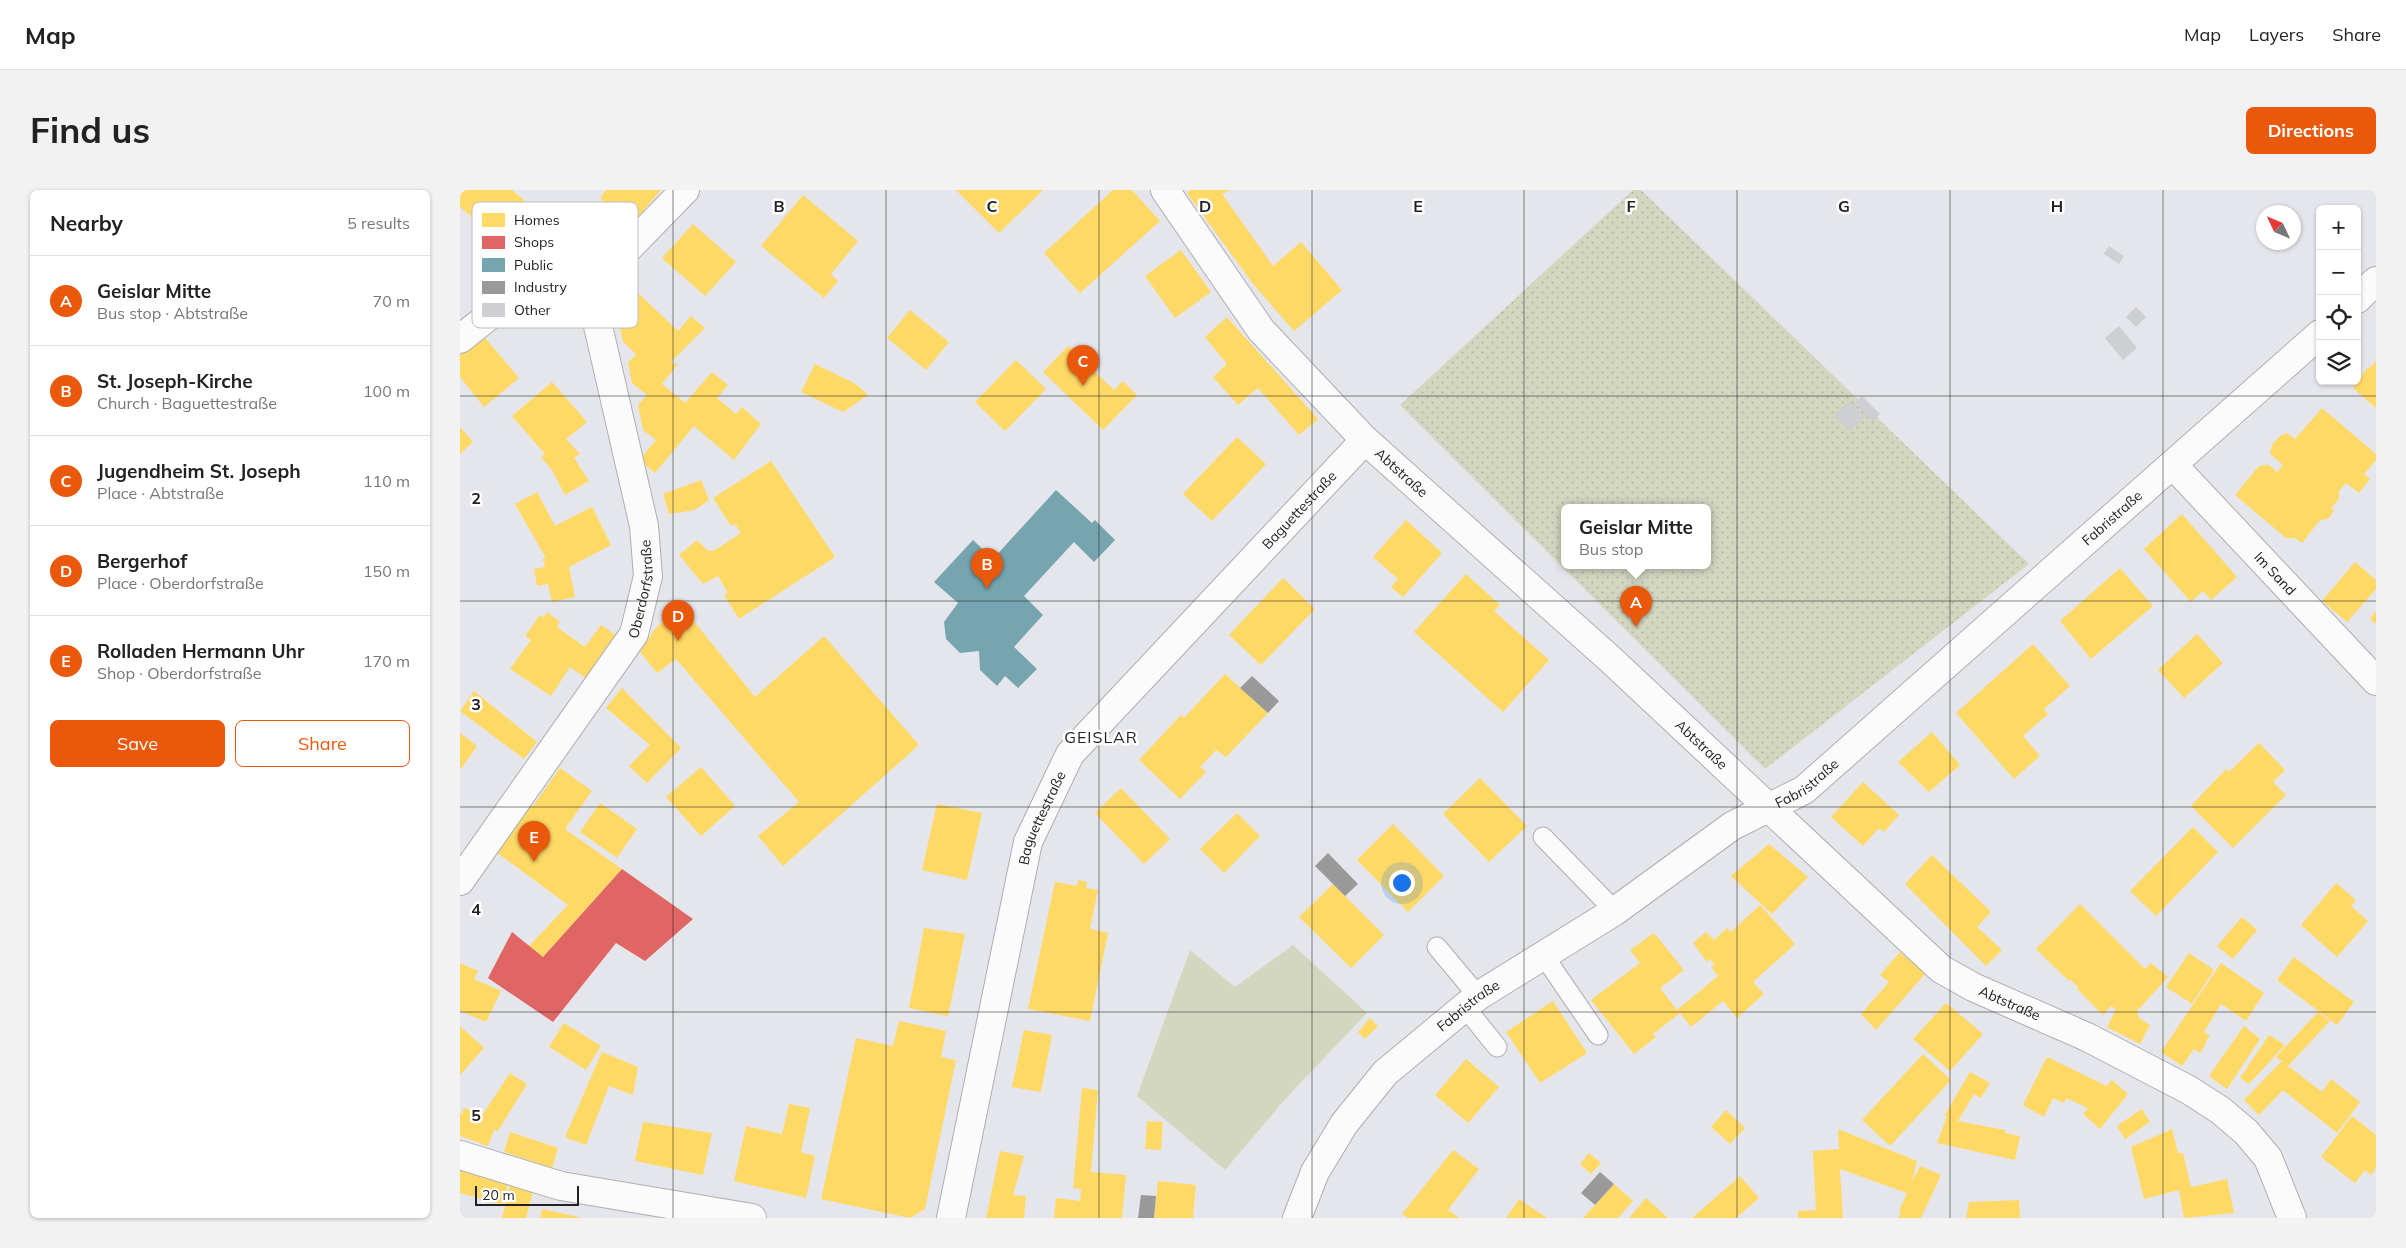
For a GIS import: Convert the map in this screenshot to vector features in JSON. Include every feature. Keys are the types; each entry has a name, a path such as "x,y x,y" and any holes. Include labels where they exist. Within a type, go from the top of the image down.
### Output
{"street":[{"name":"Oberdorfstraße","path":"638,238 685,190"},
{"name":"Abtstraße","path":"1165,190 1261,330 1365,440 1610,659 1941,969 1973,987 2087,1037 2188,1090 2220,1110 2246,1132 2268,1158 2292,1218"},
{"path":"2361,295 2376,281"},
{"path":"460,339 474,328"},
{"name":"Oberdorfstraße","path":"460,881 634,634 648,576 644,526 598,328"},
{"name":"Fabristraße","path":"1297,1218 1314,1172 1344,1124 1385,1073 1472,1002 1615,911 1732,826 1804,790 2316,338"},
{"name":"Baguettestraße","path":"951,1218 1028,842 1070,754 1365,440"},
{"name":"Im Sand","path":"2173,465 2376,681"},
{"path":"460,1155 561,1186 752,1218"}],"lane":[{"path":"1543,837 1615,911"},
{"path":"1437,947 1472,1002 1497,1047"},
{"path":"1544,956 1598,1035"}],"green space":[{"path":"1633,190 1641,190 2029,564 1765,769 1564,569 1711,569 1711,504 1561,504 1561,566 1400,405"},
{"path":"1293,945 1367,1013 1288,1096 1225,1170 1137,1096 1190,950 1235,987"}],"building: Homes":[{"path":"460,190 512,190 526,202 472,202 472,217 460,207"},
{"path":"606,190 661,190 638,217 638,202 605,202 600,198"},
{"path":"956,190 1043,190 999,233"},
{"path":"1113,190 1132,190 1160,221 1080,293 1044,253"},
{"path":"1190,190 1231,190 1222,194 1273,266 1301,242 1342,290 1294,331 1253,284 1187,193"},
{"path":"803,195 858,241 831,274 838,281 824,298 761,246"},
{"path":"693,224 736,262 705,296 662,258"},
{"path":"1181,250 1211,292 1175,318 1145,276"},
{"path":"638,293 678,331 691,316 705,328 671,362 674,365 678,364 662,384 685,403 712,372 728,385 717,398 736,414 742,407 761,424 734,460 694,426 655,473 639,460 656,440 643,430 638,405 647,395 632,383 628,363 636,354 623,342 620,328 638,328"},
{"path":"910,310 949,342 926,370 887,338"},
{"path":"1227,317 1318,419 1299,435 1258,388 1238,405 1213,377 1227,364 1205,337"},
{"path":"481,333 519,378 484,407 460,377 460,349"},
{"path":"1068,346 1114,390 1123,381 1137,395 1103,430 1043,372"},
{"path":"1016,360 1046,389 1005,431 975,402"},
{"path":"2376,361 2376,408 2353,388 2355,385 2361,385 2361,377 2368,367 2370,368"},
{"path":"815,364 856,384 868,395 843,412 801,392"},
{"path":"552,382 587,422 566,439 580,454 574,458 589,481 565,495 552,470 541,457 545,454 512,416"},
{"path":"2322,408 2376,454 2376,460 2364,474 2370,479 2359,493 2346,483 2339,491 2339,499 2331,508 2334,511 2328,519 2320,520 2302,543 2295,538 2286,538 2235,495 2259,466 2269,465 2277,472 2283,465 2270,454 2272,445 2280,436 2287,433 2295,439"},
{"path":"460,427 473,442 460,454"},
{"path":"1237,437 1266,464 1212,521 1183,494"},
{"path":"771,461 835,557 739,619 724,595 728,593 718,576 703,584 679,555 697,540 708,551 715,550 741,533 735,524 731,526 713,498"},
{"path":"701,480 709,500 695,510 669,514 663,494"},
{"path":"537,492 555,526 592,507 611,545 569,567 575,597 552,602 548,584 537,586 534,569 545,567 543,559 546,558 515,504"},
{"path":"2182,514 2237,577 2211,600 2203,591 2191,602 2144,549"},
{"path":"1406,520 1442,553 1403,597 1391,587 1398,579 1373,557"},
{"path":"2355,562 2376,580 2376,589 2347,622 2322,601"},
{"path":"2120,568 2153,606 2091,659 2060,621"},
{"path":"1466,574 1500,605 1494,611 1549,660 1503,712 1414,632"},
{"path":"1283,578 1315,609 1261,665 1229,635"},
{"path":"680,604 755,697 824,636 919,745 783,866 758,836 799,802 676,659 657,673 640,652 654,630"},
{"path":"2376,611 2376,624 2370,619"},
{"path":"547,612 560,622 557,627 585,647 601,625 621,639 591,682 570,667 551,696 510,669 531,640 525,636 540,615 544,618"},
{"path":"2197,634 2223,663 2184,698 2158,670"},
{"path":"2033,644 2070,686 2044,709 2048,714 2023,736 2040,756 2014,779 1956,713"},
{"path":"1225,674 1268,713 1226,757 1216,750 1200,767 1206,772 1180,799 1139,760 1181,715 1184,718"},
{"path":"622,688 681,748 647,783 629,766 650,745 606,708"},
{"path":"474,691 537,742 524,759 460,711"},
{"path":"1932,732 1960,765 1929,792 1898,762"},
{"path":"460,733 477,746 460,770"},
{"path":"2259,743 2285,770 2273,782 2286,795 2233,848 2191,806 2226,769 2229,772"},
{"path":"701,767 735,806 701,836 666,797"},
{"path":"560,768 592,791 565,829 622,869 543,957 529,946 568,905 496,852 530,804 533,806"},
{"path":"1480,778 1527,826 1489,862 1443,814"},
{"path":"1863,782 1899,815 1884,832 1879,828 1863,846 1831,817"},
{"path":"1121,788 1170,839 1144,864 1095,813"},
{"path":"600,803 637,829 617,858 580,832"},
{"path":"937,804 982,813 967,880 922,870"},
{"path":"1237,813 1260,836 1224,873 1200,849"},
{"path":"1393,824 1444,876 1408,912 1357,860"},
{"path":"2193,827 2218,852 2156,916 2130,891"},
{"path":"1769,844 1808,877 1772,914 1731,876"},
{"path":"1932,855 1991,912 1977,927 2002,950 1986,966 1905,884"},
{"path":"1078,880 1087,882 1086,888 1098,890 1090,929 1108,933 1090,1021 1028,1009 1055,882 1077,886"},
{"path":"2336,883 2356,900 2351,906 2368,921 2337,957 2301,925"},
{"path":"1333,884 1384,935 1351,968 1299,917"},
{"path":"2080,904 2145,969 2151,963 2168,977 2137,1011 2139,1018 2150,1025 2140,1044 2107,1027 2116,1009 2111,1006 2103,1015 2077,989 2078,987 2071,980 2069,981 2036,949"},
{"path":"1760,905 1795,944 1753,982 1764,994 1737,1018 1723,1001 1691,1027 1680,1013 1653,1034 1656,1037 1634,1054 1591,1000 1640,963 1630,950 1654,933 1684,970 1660,988 1677,1010 1718,976 1711,967 1715,965 1710,959 1707,962 1693,943 1706,932 1714,940 1727,928 1731,932"},
{"path":"2242,917 2257,930 2233,959 2217,946"},
{"path":"924,928 965,934 948,1016 909,1008"},
{"path":"1900,952 1925,974 1876,1030 1861,1014 1889,982 1880,975"},
{"path":"2189,953 2214,970 2192,1004 2166,987"},
{"path":"2294,957 2354,1002 2337,1025 2277,980"},
{"path":"460,963 478,971 474,979 501,991 486,1022 460,1011"},
{"path":"2221,963 2264,993 2246,1021 2221,1004 2204,1032 2210,1036 2206,1044 2200,1053 2194,1049 2182,1066 2161,1052"},
{"path":"1553,1001 1587,1053 1540,1083 1506,1032"},
{"path":"1946,1003 1983,1034 1950,1071 1913,1039"},
{"path":"2318,1012 2330,1021 2288,1066 2322,1092 2331,1079 2360,1102 2337,1133 2283,1090 2259,1115 2244,1100 2282,1061 2276,1057"},
{"path":"1370,1018 1378,1026 1365,1039 1358,1032"},
{"path":"899,1021 946,1031 941,1057 956,1060 925,1209 910,1218 821,1199 856,1038 893,1046"},
{"path":"564,1023 601,1046 586,1070 549,1047"},
{"path":"460,1026 484,1048 460,1075"},
{"path":"2244,1026 2260,1039 2227,1089 2209,1076"},
{"path":"1024,1030 1052,1035 1041,1092 1012,1087"},
{"path":"2269,1035 2285,1045 2249,1084 2240,1078"},
{"path":"602,1052 638,1067 633,1095 609,1086 586,1145 565,1137"},
{"path":"1923,1054 1951,1080 1890,1146 1862,1120"},
{"path":"2047,1057 2107,1086 2112,1080 2128,1094 2100,1129 2083,1114 2088,1108 2066,1098 2064,1103 2053,1098 2044,1117 2023,1105"},
{"path":"1466,1059 1499,1087 1468,1123 1435,1095"},
{"path":"1970,1072 1990,1083 1981,1098 1974,1094 1958,1121 2005,1130 2005,1133 2020,1136 2015,1160 1937,1143 1947,1116 1944,1116"},
{"path":"510,1073 527,1084 498,1131 494,1130 488,1146 460,1136 460,1113 462,1114 464,1108 483,1114"},
{"path":"1082,1088 1098,1090 1091,1172 1126,1175 1122,1218 1054,1218 1056,1198 1080,1201 1081,1189 1073,1188"},
{"path":"789,1104 810,1108 801,1152 815,1156 806,1198 734,1181 746,1126 782,1134"},
{"path":"2142,1109 2150,1122 2125,1139 2117,1126"},
{"path":"1726,1110 1745,1128 1730,1144 1711,1127"},
{"path":"2352,1116 2376,1135 2376,1168 2371,1175 2365,1170 2355,1183 2321,1157"},
{"path":"1147,1121 1163,1122 1161,1150 1145,1149"},
{"path":"643,1122 712,1133 703,1175 635,1161"},
{"path":"1838,1129 1917,1161 1912,1182 1920,1166 1941,1175 1921,1218 1898,1218 1907,1193 1840,1169 1843,1218 1798,1218 1798,1211 1816,1210 1813,1151 1839,1149"},
{"path":"2172,1129 2178,1153 2183,1153 2191,1187 2227,1179 2234,1213 2184,1218 2179,1190 2144,1199 2131,1147"},
{"path":"510,1132 558,1148 552,1168 504,1152"},
{"path":"1453,1150 1479,1169 1448,1210 1460,1218 1408,1218 1402,1214"},
{"path":"1000,1151 1024,1156 1013,1195 1026,1196 1024,1218 986,1218"},
{"path":"1589,1153 1601,1163 1591,1174 1580,1164"},
{"path":"460,1166 509,1181 502,1204 460,1193"},
{"path":"1740,1176 1759,1198 1736,1218 1692,1218"},
{"path":"1158,1181 1196,1185 1193,1218 1154,1218"},
{"path":"511,1182 534,1188 526,1218 502,1218"},
{"path":"1614,1184 1633,1201 1618,1218 1583,1218"},
{"path":"1646,1198 1668,1218 1629,1218"},
{"path":"1519,1199 1547,1218 1506,1218"},
{"path":"2019,1200 2020,1218 1966,1218 1969,1202"},
{"path":"542,1209 579,1217 579,1218 540,1218"}],"building: Shops":[{"path":"622,869 693,919 645,961 616,943 553,1022 488,978 512,932 543,957"}],"building: Public":[{"path":"1056,490 1092,523 1095,520 1115,540 1094,562 1074,542 1024,596 1043,615 1014,647 1037,669 1018,688 1005,676 997,686 980,670 979,651 960,653 946,639 944,622 958,603 934,582 973,540 993,559"}],"building: Industry":[{"path":"1252,676 1279,701 1268,713 1240,688"},
{"path":"1328,853 1358,884 1345,896 1315,866"},
{"path":"1600,1172 1614,1184 1595,1205 1581,1193"},
{"path":"1141,1195 1156,1196 1154,1218 1138,1218"}],"building: Other":[{"path":"2109,246 2124,256 2119,264 2104,254"},
{"path":"2136,307 2146,317 2136,327 2126,317"},
{"path":"2119,326 2137,348 2123,360 2105,338"},
{"path":"1862,396 1880,414 1872,421 1854,403"},
{"path":"1850,401 1865,417 1850,431 1834,415"}],"place":[{"name":"Jugendheim St. Joseph","path":"1083,386"},
{"name":"St. Joseph-Kirche","path":"987,589"},
{"name":"Geislar Mitte","path":"1636,627"},
{"name":"Bergerhof","path":"678,641"},
{"name":"Rolladen Hermann Uhr","path":"534,862"}],"district":[{"name":"GEISLAR","path":"1101,737"}]}
